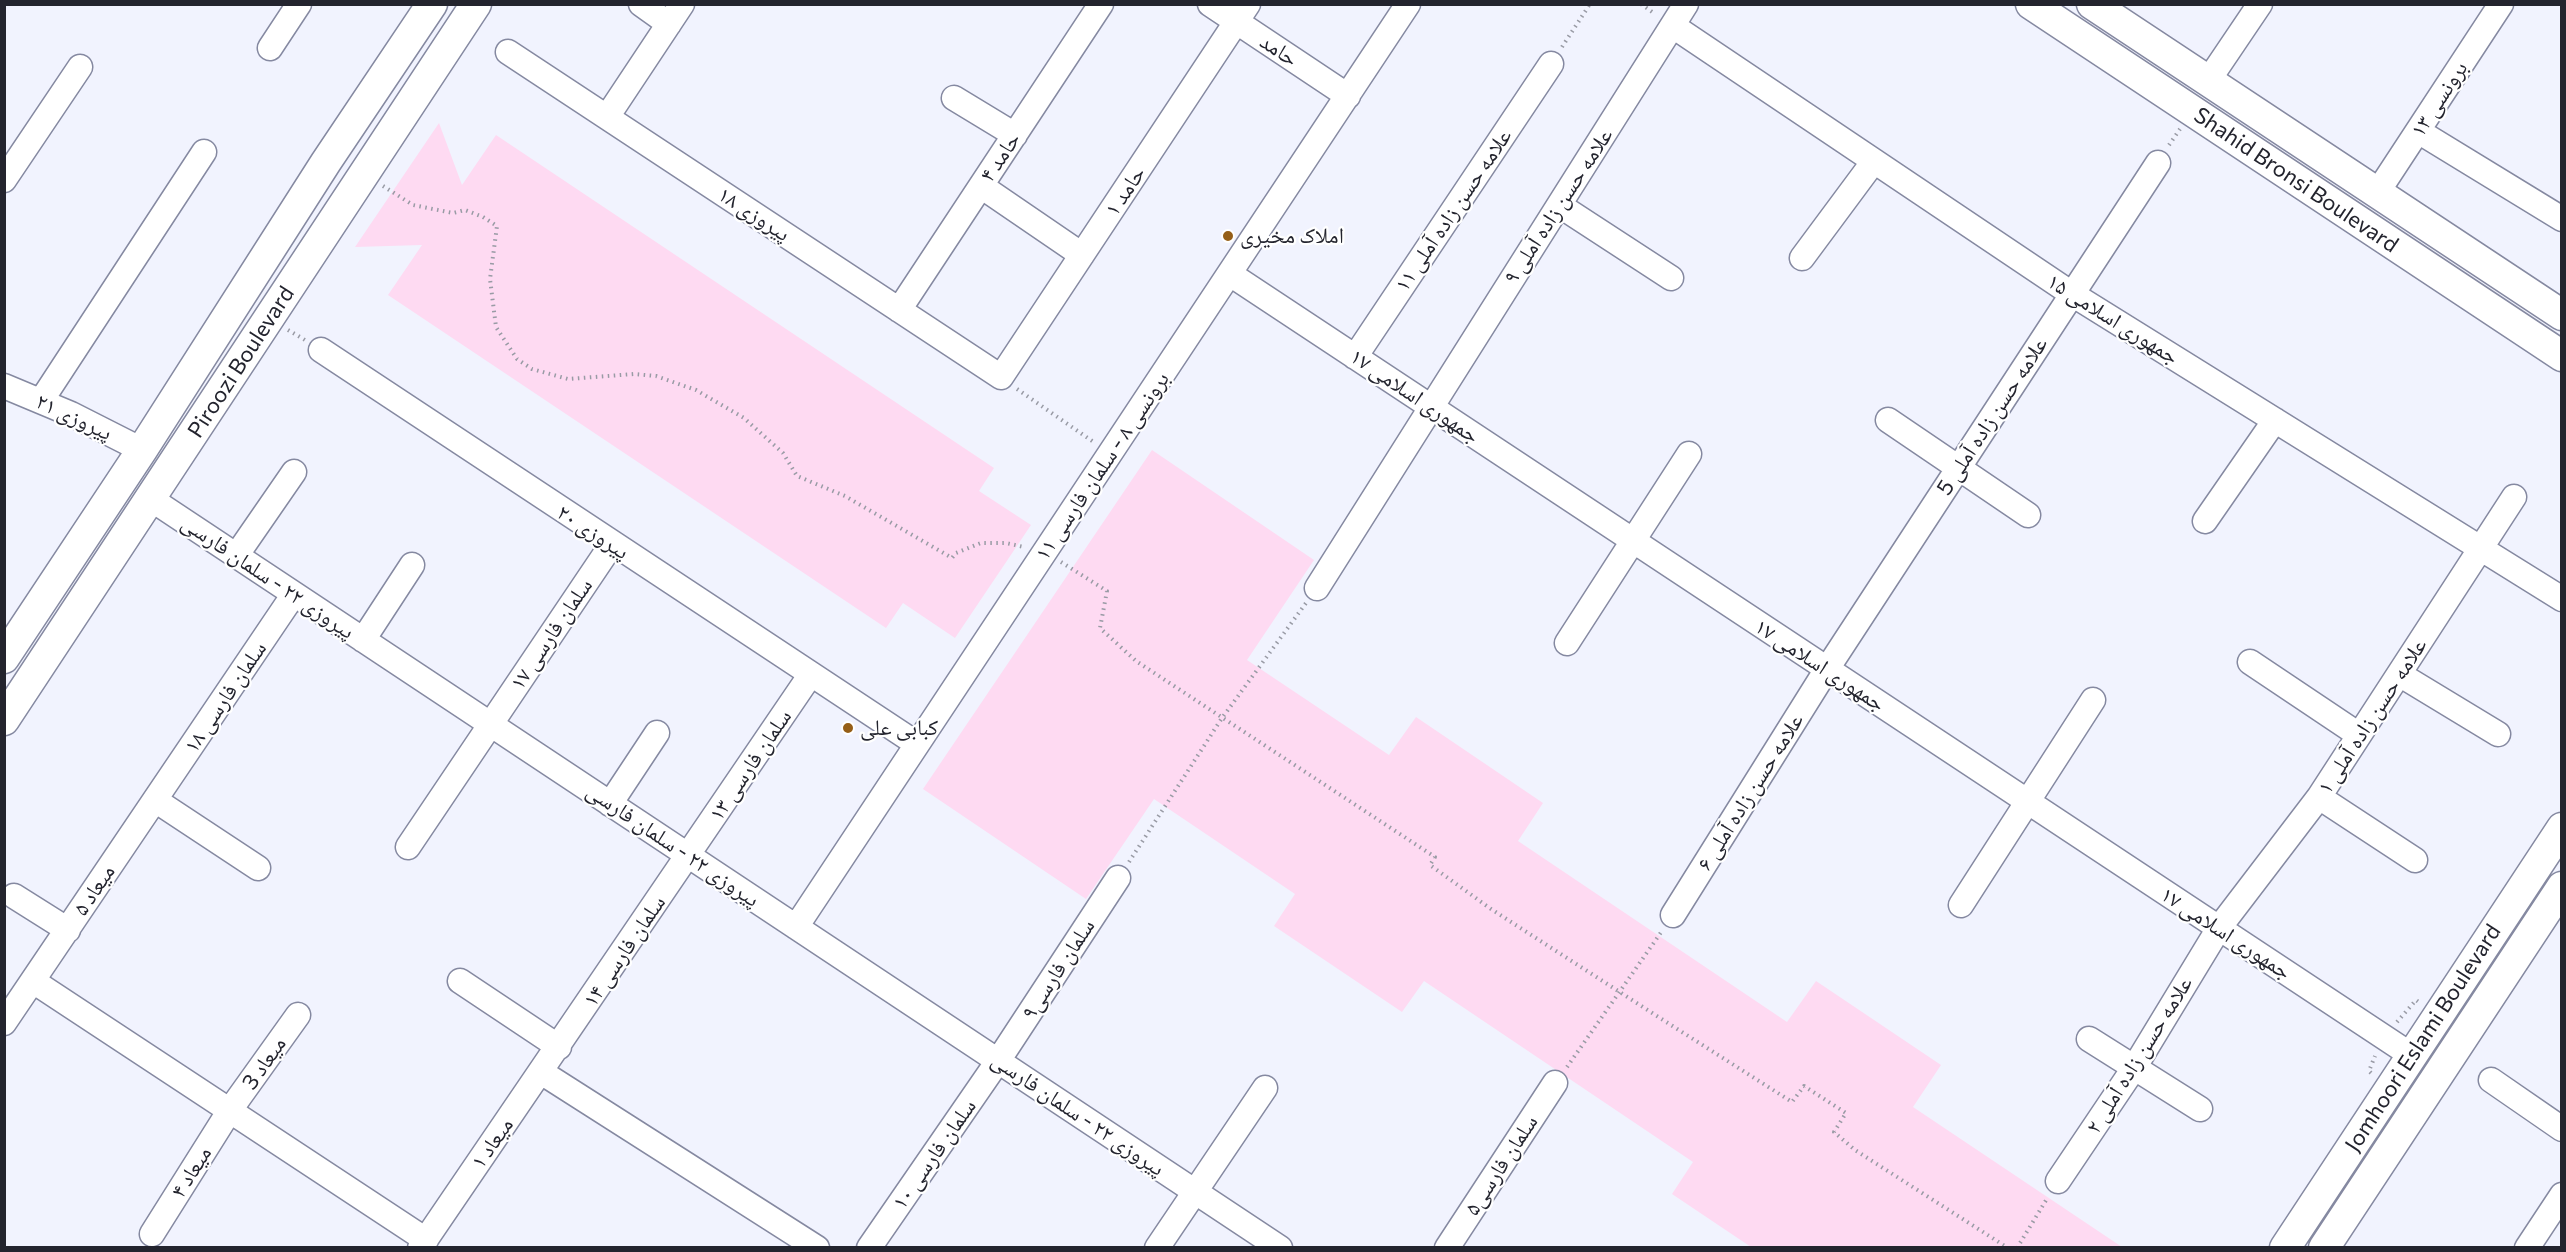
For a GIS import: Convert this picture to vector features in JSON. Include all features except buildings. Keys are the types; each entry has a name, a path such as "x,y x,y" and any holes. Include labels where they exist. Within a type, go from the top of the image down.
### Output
{"street":[{"path":"270,48 299,4"},
{"name":"Piroozi Boulevard","path":"4,658 142,450 326,162 432,4"},
{"name":"Piroozi Boulevard","path":"4,720 476,4"},
{"path":"607,117 675,14 641,4"},
{"name":"حامد ۴","path":"899,310 1101,4"},
{"name":"حامد","path":"1210,4 1242,13 1348,96"},
{"name":"برونسی ۸ - سلمان فارسی ۱۱","path":"796,927 1408,4"},
{"name":"علامه حسن زاده آملی ۹","path":"1317,588 1686,4"},
{"name":"Shahid Bronsi Boulevard","path":"2031,4 2562,356"},
{"name":"Shahid Bronsi Boulevard","path":"2092,4 2562,315"},
{"path":"2208,81 2260,4"},
{"name":"برونسی ۱۳","path":"2377,193 2501,4"},
{"name":"حامد ۱","path":"1001,377 1242,13"},
{"name":"جمهوری اسلامی ۱۵","path":"1673,26 2072,294 2562,599"},
{"name":"پیروزی ۱۸","path":"508,52 1001,377"},
{"name":"علامه حسن زاده آملی ۱۱","path":"1355,357 1551,64"},
{"path":"4,180 80,67"},
{"path":"954,98 1015,135"},
{"path":"2418,131 2562,219"},
{"path":"41,401 204,152"},
{"path":"1802,258 1874,161"},
{"name":"علامه حسن زاده آملی 5","path":"1827,669 2158,163"},
{"path":"981,186 1082,255"},
{"path":"1559,205 1671,278"},
{"name":"جمهوری اسلامی ۱۷","path":"1230,274 2411,1055"},
{"name":"پیروزی ۲۰","path":"321,350 917,744"},
{"name":"پیروزی ۲۱","path":"4,386 71,414 142,450"},
{"path":"1888,420 2028,515"},
{"path":"2205,521 2275,420"},
{"path":"1567,643 1689,454"},
{"path":"236,556 294,472"},
{"name":"علامه حسن زاده آملی ۱","path":"2219,928 2319,797 2514,496"},
{"name":"پیروزی ۲۲ - سلمان فارسی","path":"151,499 1280,1248"},
{"name":"سلمان فارسی ۱۷","path":"408,847 612,544"},
{"path":"363,640 412,565"},
{"name":"سلمان فارسی ۱۸","path":"155,800 294,594"},
{"path":"2250,662 2359,735"},
{"name":"علامه حسن زاده آملی ۶","path":"1673,915 1827,669"},
{"name":"سلمان فارسی ۱۳","path":"689,856 811,674"},
{"path":"2399,674 2498,734"},
{"path":"1961,905 2093,700"},
{"path":"610,804 657,733"},
{"path":"2319,797 2415,860"},
{"path":"155,800 258,868"},
{"name":"میعاد ۵","path":"4,1023 155,800"},
{"name":"Jomhoori Eslami Boulevard","path":"2285,1248 2411,1055 2557,845"},
{"name":"سلمان فارسی ۱۴","path":"559,1047 689,856"},
{"name":"سلمان فارسی۹","path":"998,1061 1118,878"},
{"name":"Jomhoori Eslami Boulevard","path":"2324,1248 2562,887"},
{"path":"14,896 68,930"},
{"name":"علامه حسن زاده آملی ۲","path":"2058,1181 2134,1068 2219,928"},
{"path":"33,981 231,1110 423,1244"},
{"path":"460,981 559,1047"},
{"name":"میعاد 3","path":"231,1110 298,1015"},
{"path":"2090,1039 2200,1109"},
{"name":"میعاد ۱","path":"423,1244 559,1047"},
{"name":"سلمان فارسی ۱۰","path":"869,1248 998,1061"},
{"path":"541,1072 817,1248"},
{"path":"2491,1080 2562,1129"},
{"name":"سلمان فارسی۵","path":"1447,1248 1555,1083"},
{"path":"1157,1248 1265,1088"},
{"name":"میعاد ۴","path":"152,1234 231,1110"},
{"path":"2527,1248 2562,1195"}],"path":[{"path":"1551,64 1590,4"},
{"path":"2158,163 2192,111"},
{"path":"364,175 413,205 453,213 465,210 483,217 496,226 490,279 496,327 517,359 532,369 568,379 634,374 656,376 696,390 744,418 783,453 797,476 845,496 952,558 956,553 981,543 1006,543 1045,552 1107,591 1100,628 1136,661 1435,857 1430,865 1491,909 1792,1102 1804,1086 1846,1113 1834,1132 1855,1150 2007,1248"},
{"path":"269,319 321,350"},
{"path":"1001,377 1110,454"},
{"path":"1118,878 1222,718 1317,588"},
{"path":"1555,1083 1673,915"},
{"path":"2017,1248 2058,1181"}],"shaded area":[{"path":"439,123 462,185 496,135 994,468 979,491 1031,525 955,638 903,603 886,628 388,295 422,245 355,247"},
{"path":"1152,450 1314,560 1247,660 1389,755 1416,717 1543,803 1518,841 1787,1022 1816,981 1941,1065 1913,1107 2122,1247 1751,1247 1672,1194 1693,1162 1424,981 1402,1012 1274,926 1295,894 1154,799 1086,899 923,789"}],"place":[{"name":"املاک مخیری","path":"1228,236"},
{"name":"کبابی علی","path":"848,728"}]}
